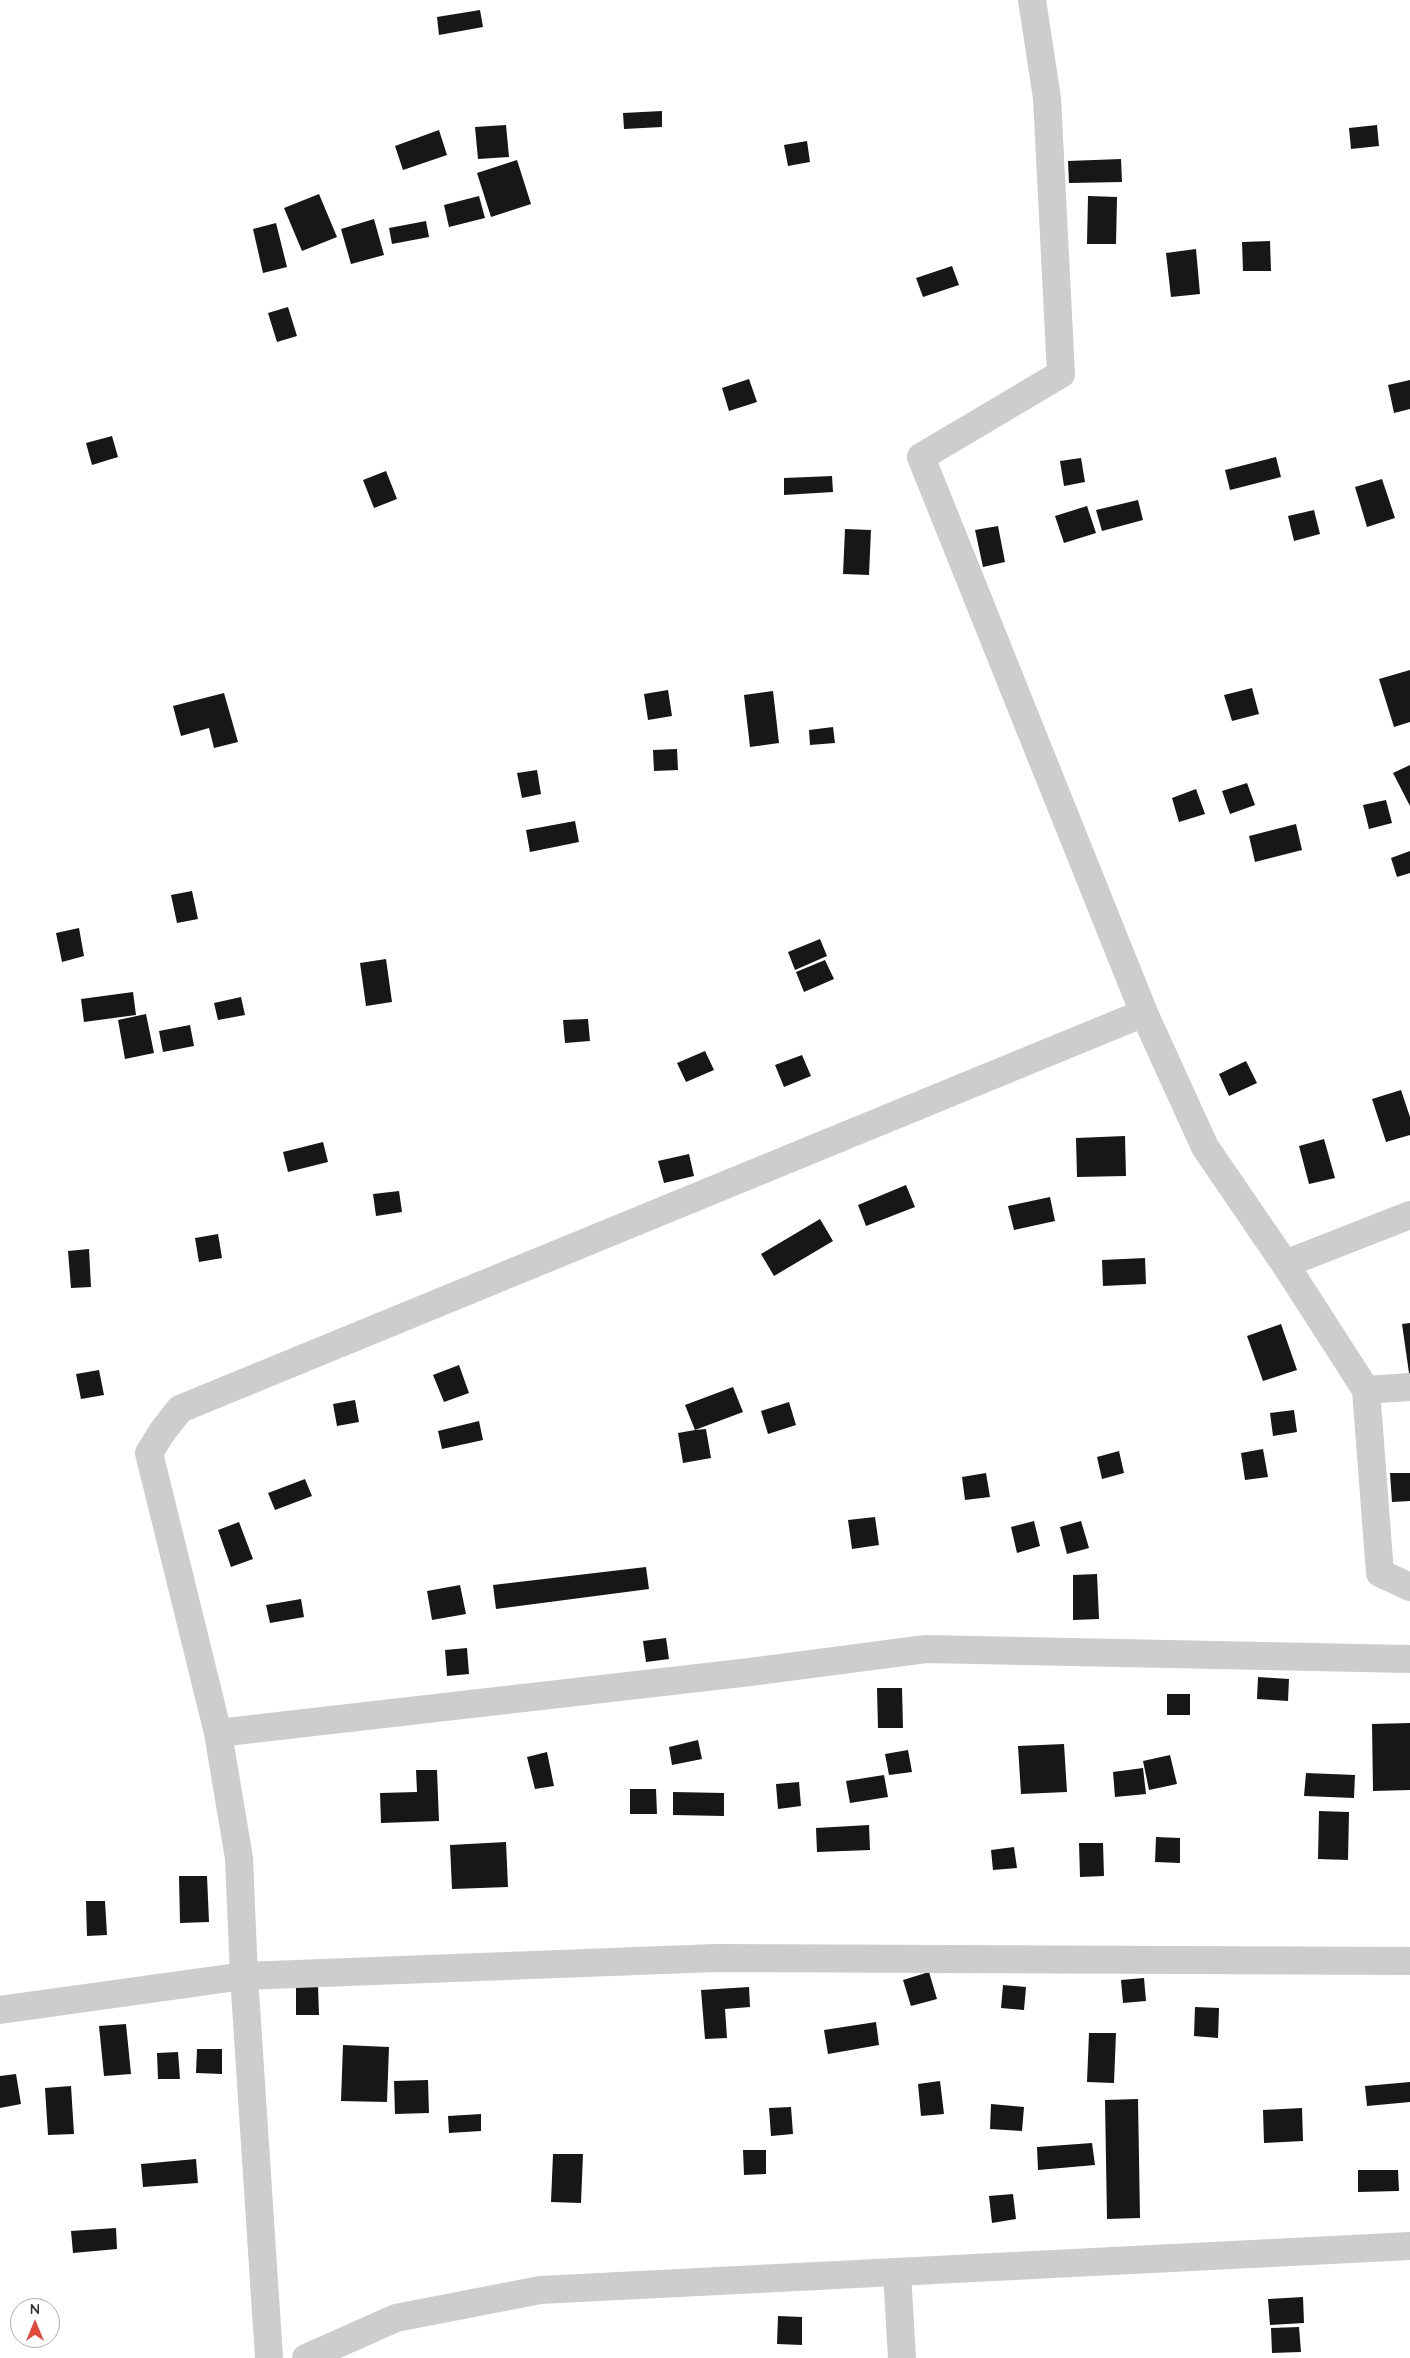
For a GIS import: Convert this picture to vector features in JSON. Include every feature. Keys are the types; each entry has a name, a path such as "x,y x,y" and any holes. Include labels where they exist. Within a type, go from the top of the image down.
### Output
{"street":[{"path":"1032,0 1047,98 1061,374 921,457 1144,1013 1204,1147 1285,1264 1366,1390 1380,1573 1410,1587"},
{"path":"268,2358 244,1976 239,1858 218,1733 149,1453 180,1410 1144,1013"},
{"path":"1285,1264 1410,1215"},
{"path":"1366,1390 1410,1387"},
{"path":"218,1733 750,1672 926,1649 1410,1659"},
{"path":"0,2010 244,1976 716,1958 1410,1961"},
{"path":"306,2358 396,2318 540,2290 1410,2246"},
{"path":"897,2272 902,2358"}],"building":[{"path":"480,10 483,27 439,35 437,17"},
{"path":"662,111 662,127 624,129 623,113"},
{"path":"506,125 509,157 478,159 475,127"},
{"path":"1377,125 1379,146 1351,149 1349,128"},
{"path":"439,130 447,155 403,170 395,146"},
{"path":"807,141 810,162 788,166 784,145"},
{"path":"1121,159 1122,182 1069,183 1068,161"},
{"path":"517,160 531,204 491,217 477,173"},
{"path":"319,194 337,237 302,251 284,208"},
{"path":"479,196 485,218 449,227 444,205"},
{"path":"1088,196 1117,197 1116,244 1087,244"},
{"path":"374,219 384,255 351,264 341,229"},
{"path":"426,221 429,237 392,244 389,228"},
{"path":"276,223 287,267 263,273 253,229"},
{"path":"1270,241 1271,271 1243,271 1242,242"},
{"path":"1196,249 1200,294 1171,297 1166,253"},
{"path":"952,266 959,285 923,297 916,278"},
{"path":"288,307 297,336 277,342 268,313"},
{"path":"749,379 757,402 729,411 722,388"},
{"path":"1410,380 1410,409 1394,413 1388,385"},
{"path":"112,436 118,457 92,465 86,443"},
{"path":"1276,457 1281,477 1230,490 1225,470"},
{"path":"1081,458 1085,482 1064,486 1060,461"},
{"path":"386,471 397,499 374,508 363,480"},
{"path":"832,476 833,492 784,495 784,478"},
{"path":"1382,479 1395,518 1367,527 1355,487"},
{"path":"1138,500 1143,520 1102,531 1096,510"},
{"path":"1087,506 1096,533 1064,543 1055,516"},
{"path":"1314,510 1320,534 1294,541 1288,516"},
{"path":"998,526 1005,562 983,567 975,530"},
{"path":"845,529 871,530 869,575 843,574"},
{"path":"1410,670 1410,722 1394,727 1379,679"},
{"path":"1252,688 1259,714 1232,721 1224,695"},
{"path":"668,690 672,716 648,720 644,694"},
{"path":"773,691 779,743 750,747 744,695"},
{"path":"224,693 238,742 214,748 209,728 181,736 173,706"},
{"path":"833,727 835,743 810,745 809,730"},
{"path":"677,749 678,770 654,771 653,750"},
{"path":"1410,765 1410,806 1393,773"},
{"path":"537,770 541,794 522,798 517,773"},
{"path":"1247,783 1255,805 1230,814 1222,791"},
{"path":"1196,789 1205,814 1179,822 1172,798"},
{"path":"1386,800 1392,823 1369,829 1363,805"},
{"path":"575,821 579,842 530,852 526,830"},
{"path":"1296,824 1302,850 1255,862 1249,836"},
{"path":"1410,851 1410,873 1397,877 1391,858"},
{"path":"192,891 198,919 177,923 171,895"},
{"path":"79,928 84,956 62,962 56,933"},
{"path":"820,939 827,956 795,970 788,952"},
{"path":"386,959 392,1002 366,1006 360,963"},
{"path":"825,960 834,979 804,992 796,972"},
{"path":"133,992 136,1015 84,1022 81,999"},
{"path":"241,997 245,1015 218,1020 214,1003"},
{"path":"146,1014 154,1053 125,1059 118,1020"},
{"path":"588,1019 590,1041 565,1043 563,1020"},
{"path":"190,1025 194,1046 163,1052 159,1031"},
{"path":"705,1051 714,1070 686,1082 677,1063"},
{"path":"802,1055 811,1076 784,1087 775,1065"},
{"path":"1246,1061 1257,1083 1229,1096 1219,1074"},
{"path":"1401,1090 1410,1117 1410,1135 1386,1142 1372,1099"},
{"path":"1125,1136 1126,1176 1077,1177 1076,1138"},
{"path":"1324,1139 1335,1178 1309,1184 1299,1146"},
{"path":"323,1142 328,1162 288,1172 283,1152"},
{"path":"689,1154 694,1176 664,1183 658,1161"},
{"path":"906,1185 915,1207 866,1226 858,1205"},
{"path":"399,1191 402,1212 376,1216 373,1194"},
{"path":"1050,1197 1055,1221 1014,1230 1008,1206"},
{"path":"820,1219 833,1241 774,1276 761,1254"},
{"path":"218,1234 222,1258 199,1262 195,1238"},
{"path":"89,1249 91,1287 71,1288 68,1251"},
{"path":"1145,1258 1146,1284 1103,1286 1102,1260"},
{"path":"1410,1323 1410,1373 1409,1373 1402,1324"},
{"path":"1281,1324 1297,1370 1263,1381 1247,1336"},
{"path":"459,1365 469,1393 444,1402 433,1375"},
{"path":"99,1370 104,1395 81,1399 76,1374"},
{"path":"733,1387 743,1412 695,1430 685,1405"},
{"path":"355,1400 359,1422 337,1426 333,1404"},
{"path":"789,1402 796,1425 768,1434 761,1411"},
{"path":"1294,1410 1297,1432 1273,1436 1270,1413"},
{"path":"479,1421 483,1440 442,1449 438,1431"},
{"path":"706,1429 711,1458 683,1463 678,1433"},
{"path":"1263,1449 1268,1477 1245,1480 1241,1453"},
{"path":"1119,1451 1124,1473 1102,1479 1097,1457"},
{"path":"986,1473 990,1497 965,1500 962,1477"},
{"path":"1390,1473 1410,1473 1410,1501 1392,1502"},
{"path":"305,1479 312,1496 275,1510 268,1493"},
{"path":"875,1517 879,1545 852,1549 848,1520"},
{"path":"1034,1521 1040,1546 1017,1553 1011,1527"},
{"path":"1081,1521 1089,1548 1067,1554 1060,1527"},
{"path":"239,1522 253,1559 231,1567 218,1530"},
{"path":"646,1567 649,1589 496,1609 493,1585"},
{"path":"1097,1574 1099,1619 1073,1620 1073,1575"},
{"path":"460,1585 466,1614 432,1620 427,1591"},
{"path":"301,1599 304,1617 270,1623 266,1605"},
{"path":"666,1638 669,1659 646,1662 643,1641"},
{"path":"467,1648 469,1674 447,1676 445,1650"},
{"path":"1258,1677 1289,1679 1288,1701 1257,1699"},
{"path":"877,1688 902,1688 903,1728 878,1728"},
{"path":"1167,1694 1190,1694 1190,1715 1167,1715"},
{"path":"1410,1723 1410,1790 1373,1791 1372,1724"},
{"path":"698,1740 702,1759 672,1765 669,1747"},
{"path":"1064,1744 1067,1792 1021,1794 1018,1746"},
{"path":"908,1750 912,1772 889,1775 885,1754"},
{"path":"547,1752 554,1786 535,1789 527,1757"},
{"path":"1170,1755 1177,1784 1149,1790 1143,1761"},
{"path":"1143,1768 1146,1794 1115,1797 1113,1772"},
{"path":"416,1770 437,1770 439,1821 381,1823 380,1793 417,1792"},
{"path":"1306,1773 1355,1775 1354,1798 1304,1796"},
{"path":"884,1775 888,1797 850,1803 846,1781"},
{"path":"799,1782 801,1806 778,1809 776,1784"},
{"path":"630,1789 656,1789 657,1814 630,1814"},
{"path":"673,1792 724,1793 724,1816 673,1815"},
{"path":"1319,1811 1349,1812 1348,1860 1318,1859"},
{"path":"869,1825 870,1850 817,1852 816,1828"},
{"path":"1156,1837 1180,1838 1180,1863 1155,1862"},
{"path":"506,1842 508,1887 452,1889 450,1845"},
{"path":"1079,1843 1103,1843 1104,1876 1080,1877"},
{"path":"1014,1847 1017,1868 993,1870 991,1850"},
{"path":"179,1876 207,1876 209,1922 180,1923"},
{"path":"86,1901 105,1901 107,1935 87,1936"},
{"path":"929,1972 937,1999 911,2006 903,1980"},
{"path":"1144,1978 1146,2001 1123,2003 1121,1980"},
{"path":"1003,1985 1026,1987 1024,2010 1001,2008"},
{"path":"318,1986 319,2015 296,2015 296,1987"},
{"path":"749,1987 750,2007 725,2009 727,2038 705,2039 701,1990"},
{"path":"1195,2007 1219,2008 1218,2038 1194,2036"},
{"path":"876,2022 879,2045 828,2054 824,2030"},
{"path":"126,2024 131,2074 104,2076 99,2026"},
{"path":"1089,2033 1116,2033 1114,2083 1087,2082"},
{"path":"343,2045 389,2047 387,2102 341,2101"},
{"path":"197,2049 222,2049 222,2074 196,2073"},
{"path":"178,2052 180,2079 158,2079 157,2053"},
{"path":"16,2074 21,2104 0,2108 0,2076"},
{"path":"428,2080 429,2113 395,2114 394,2081"},
{"path":"940,2081 944,2114 921,2116 918,2084"},
{"path":"1410,2082 1410,2102 1367,2106 1365,2086"},
{"path":"71,2086 74,2134 48,2135 45,2088"},
{"path":"1138,2099 1140,2218 1107,2219 1105,2100"},
{"path":"991,2104 1024,2107 1022,2131 990,2129"},
{"path":"791,2107 793,2134 771,2136 769,2108"},
{"path":"1302,2108 1303,2141 1264,2143 1263,2110"},
{"path":"481,2114 481,2131 449,2133 448,2116"},
{"path":"1092,2143 1095,2165 1038,2170 1037,2147"},
{"path":"743,2150 766,2150 766,2174 744,2175"},
{"path":"553,2154 583,2154 581,2203 551,2202"},
{"path":"196,2159 198,2183 143,2187 141,2164"},
{"path":"1358,2170 1398,2170 1399,2191 1358,2192"},
{"path":"1013,2194 1016,2219 992,2223 989,2196"},
{"path":"116,2228 117,2249 73,2253 71,2231"},
{"path":"1303,2297 1304,2323 1270,2325 1268,2299"},
{"path":"778,2316 802,2317 802,2345 777,2344"},
{"path":"1299,2327 1301,2352 1272,2353 1271,2328"}]}
